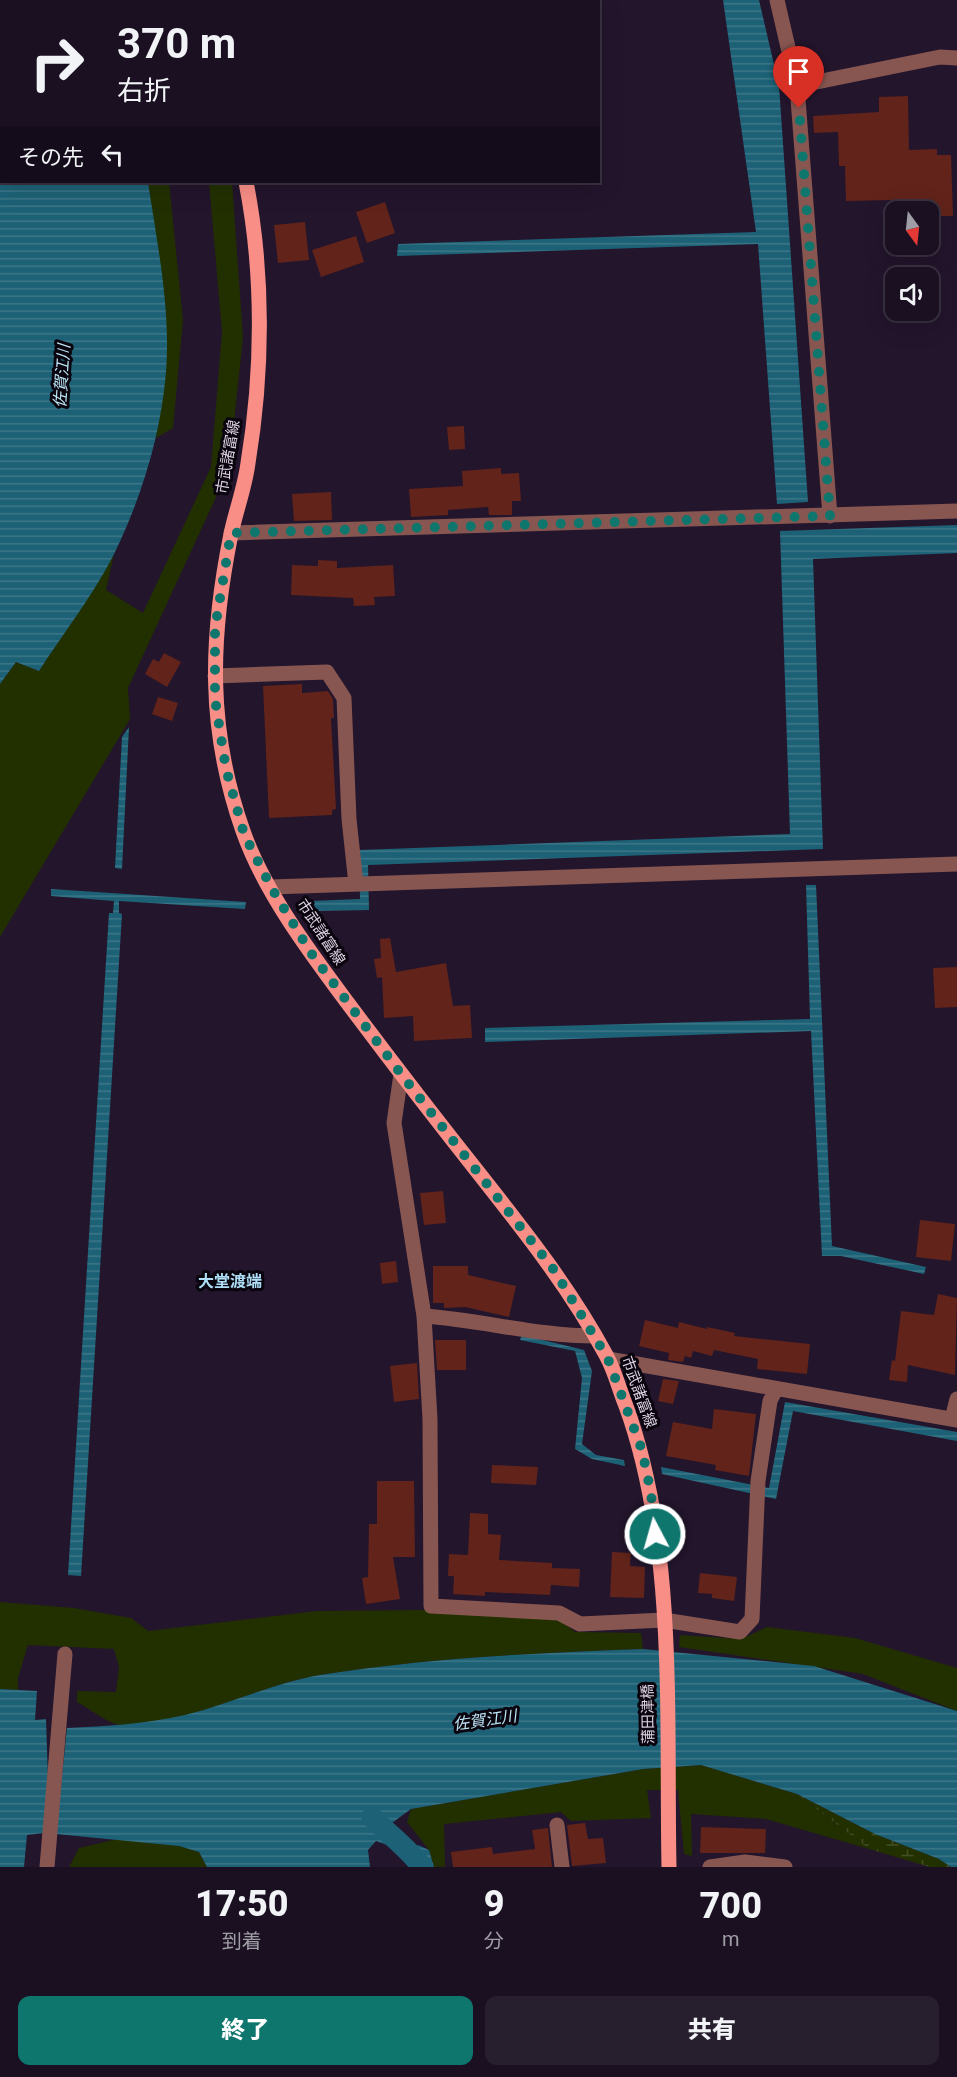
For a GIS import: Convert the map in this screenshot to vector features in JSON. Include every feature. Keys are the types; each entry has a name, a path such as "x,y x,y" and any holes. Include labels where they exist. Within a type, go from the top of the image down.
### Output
{"main road":[{"name":"市武諸富線","path":"246,183 259,305 256,397 248,466 231,533 215,628 215,699 226,769 244,834 271,887 311,953 401,1074 554,1270 608,1359 642,1450 651,1493 664,1620"},
{"name":"蒲田津橋","path":"664,1620 669,1867"}],"street":[{"path":"777,0 798,86 830,516"},
{"path":"798,86 940,57 957,58"},
{"path":"231,533 957,512"},
{"path":"215,676 327,672 344,698 350,819 356,884"},
{"path":"271,887 957,864"},
{"path":"401,1074 394,1123 424,1316 430,1419 431,1605 559,1613 580,1624 664,1620 733,1633 748,1627 752,1619 756,1566 758,1481 770,1401 776,1389"},
{"path":"424,1316 516,1327 562,1336 595,1336"},
{"path":"608,1359 954,1420 957,1399"},
{"path":"47,1867 65,1654"},
{"path":"557,1825 562,1867"},
{"path":"710,1867 745,1862 785,1867"}],"green space":[{"path":"148,183 169,183 183,320 173,428 156,438 166,371 165,314"},
{"path":"209,183 232,183 243,337 229,469 128,688 130,719 0,937 0,684 16,662 39,671 114,554 106,590 143,613 211,467 222,332"},
{"path":"0,1602 74,1608 131,1618 148,1631 317,1611 425,1610 557,1617 575,1632 641,1633 643,1649 441,1660 360,1669 295,1680 171,1720 121,1725 105,1719 77,1702 77,1691 116,1692 119,1667 114,1649 28,1645 18,1678 18,1690 0,1689"},
{"path":"767,1627 855,1638 957,1668 957,1711 863,1674 679,1647 680,1635 741,1639"},
{"path":"701,1765 797,1794 869,1849 766,1819 691,1814 692,1856 684,1854 678,1790 647,1790 651,1818 571,1821 561,1812 444,1824 445,1867 434,1867 429,1850 407,1822 411,1809 643,1769"},
{"path":"797,1794 875,1834 939,1859 951,1867 930,1867 869,1849"},
{"path":"117,1839 179,1846 199,1852 207,1867 69,1867 79,1848"}],"water":[{"path":"723,0 759,0 779,86 808,502 777,504 758,244 397,256 398,244 756,232"},
{"name":"佐賀江川","path":"0,183 148,183 167,324 166,372 160,418 149,464 134,509 115,552 89,597 39,671 16,662 0,684"},
{"path":"957,525 957,553 813,559 823,849 368,865 369,910 310,911 311,901 360,899 359,850 790,834 780,531"},
{"path":"129,727 122,869 115,868 122,737"},
{"path":"806,885 816,885 832,1246 926,1267 924,1274 841,1256 822,1256 811,1031 485,1042 485,1028 810,1019"},
{"path":"51,889 246,902 245,909 119,901 119,913 122,914 81,1576 68,1575 109,913 113,913 114,901 51,896"},
{"path":"522,1335 584,1350 592,1371 582,1444 596,1455 624,1460 625,1466 592,1459 575,1449 582,1378 575,1351 520,1340"},
{"path":"785,1402 957,1432 957,1441 793,1411 776,1499 662,1474 661,1467 769,1488"},
{"name":"佐賀江川","path":"643,1649 814,1666 957,1711 957,1867 951,1867 939,1859 875,1834 797,1794 701,1765 643,1769 411,1809 392,1823 398,1831 387,1845 376,1841 368,1850 370,1867 207,1867 199,1852 179,1846 56,1834 67,1728 156,1721 185,1715 303,1679 360,1669 481,1657"},
{"path":"0,1689 37,1691 35,1720 46,1719 48,1779 44,1833 27,1835 24,1867 0,1867"},
{"path":"418,1845 429,1850 434,1867 410,1867 406,1859"}],"building":[{"path":"908,96 909,150 937,149 937,155 951,155 953,216 939,216 939,201 846,201 845,166 839,166 838,132 814,133 813,116 879,112 879,97"},
{"path":"385,202 395,233 367,243 356,212"},
{"path":"305,222 309,260 278,263 274,225"},
{"path":"356,236 364,262 321,277 312,250"},
{"path":"464,426 465,449 449,450 447,427"},
{"path":"501,468 501,474 519,473 521,501 512,501 512,515 489,515 488,507 448,510 448,515 411,517 409,489 463,486 462,471"},
{"path":"331,492 332,520 294,521 292,494"},
{"path":"318,560 337,561 337,568 393,565 395,596 374,597 375,605 354,606 353,598 291,595 292,565 318,566"},
{"path":"164,653 181,662 167,687 145,674 153,659 159,662"},
{"path":"302,684 302,693 328,691 333,699 334,718 331,718 336,809 332,810 332,815 269,818 263,686"},
{"path":"158,697 178,703 172,721 152,714"},
{"path":"390,938 396,972 446,963 453,1006 470,1005 472,1038 414,1041 413,1016 384,1018 382,977 377,978 374,959 381,958 380,939"},
{"path":"957,967 957,1007 935,1008 933,968"},
{"path":"443,1191 446,1223 424,1225 420,1193"},
{"path":"920,1220 955,1224 951,1261 916,1257"},
{"path":"396,1261 398,1282 382,1284 380,1263"},
{"path":"433,1266 468,1266 468,1275 516,1286 509,1317 465,1307 444,1308 444,1303 433,1303"},
{"path":"938,1294 957,1298 955,1375 908,1365 907,1382 889,1380 892,1360 895,1361 901,1311 934,1315"},
{"path":"645,1320 678,1328 679,1322 735,1333 734,1336 810,1344 807,1374 757,1369 758,1359 714,1350 712,1356 693,1351 691,1358 685,1356 683,1362 668,1360 669,1353 639,1346"},
{"path":"435,1340 466,1340 466,1370 437,1370"},
{"path":"417,1363 419,1399 394,1402 390,1366"},
{"path":"663,1379 679,1381 673,1404 658,1401"},
{"path":"714,1409 756,1414 749,1476 715,1470 716,1465 666,1456 673,1422 712,1429"},
{"path":"492,1465 538,1467 536,1485 491,1483"},
{"path":"377,1481 414,1481 415,1557 393,1557 400,1599 366,1604 362,1578 368,1577 369,1524 377,1524"},
{"path":"470,1513 488,1514 488,1534 501,1535 499,1560 552,1563 552,1568 580,1569 579,1587 551,1585 550,1595 485,1592 485,1596 453,1594 454,1576 448,1576 449,1554 468,1555"},
{"path":"612,1552 631,1553 630,1566 645,1567 644,1598 610,1597"},
{"path":"700,1573 737,1577 734,1601 712,1598 712,1594 698,1593"},
{"path":"585,1823 588,1839 603,1838 606,1863 572,1866 567,1825"},
{"path":"701,1827 766,1829 765,1853 700,1853"},
{"path":"548,1828 552,1867 453,1867 451,1852 492,1847 493,1854 535,1849 532,1830"}],"waterway":[{"path":"372,1817 422,1867"}],"district":[{"name":"大堂渡端","path":"230,1281"}],"route":[{"path":"655,1534 651,1493 642,1450 608,1359 554,1270 401,1074 311,953 271,887 244,834 226,769 215,699 215,628 231,533 830,516 799,108"}]}
